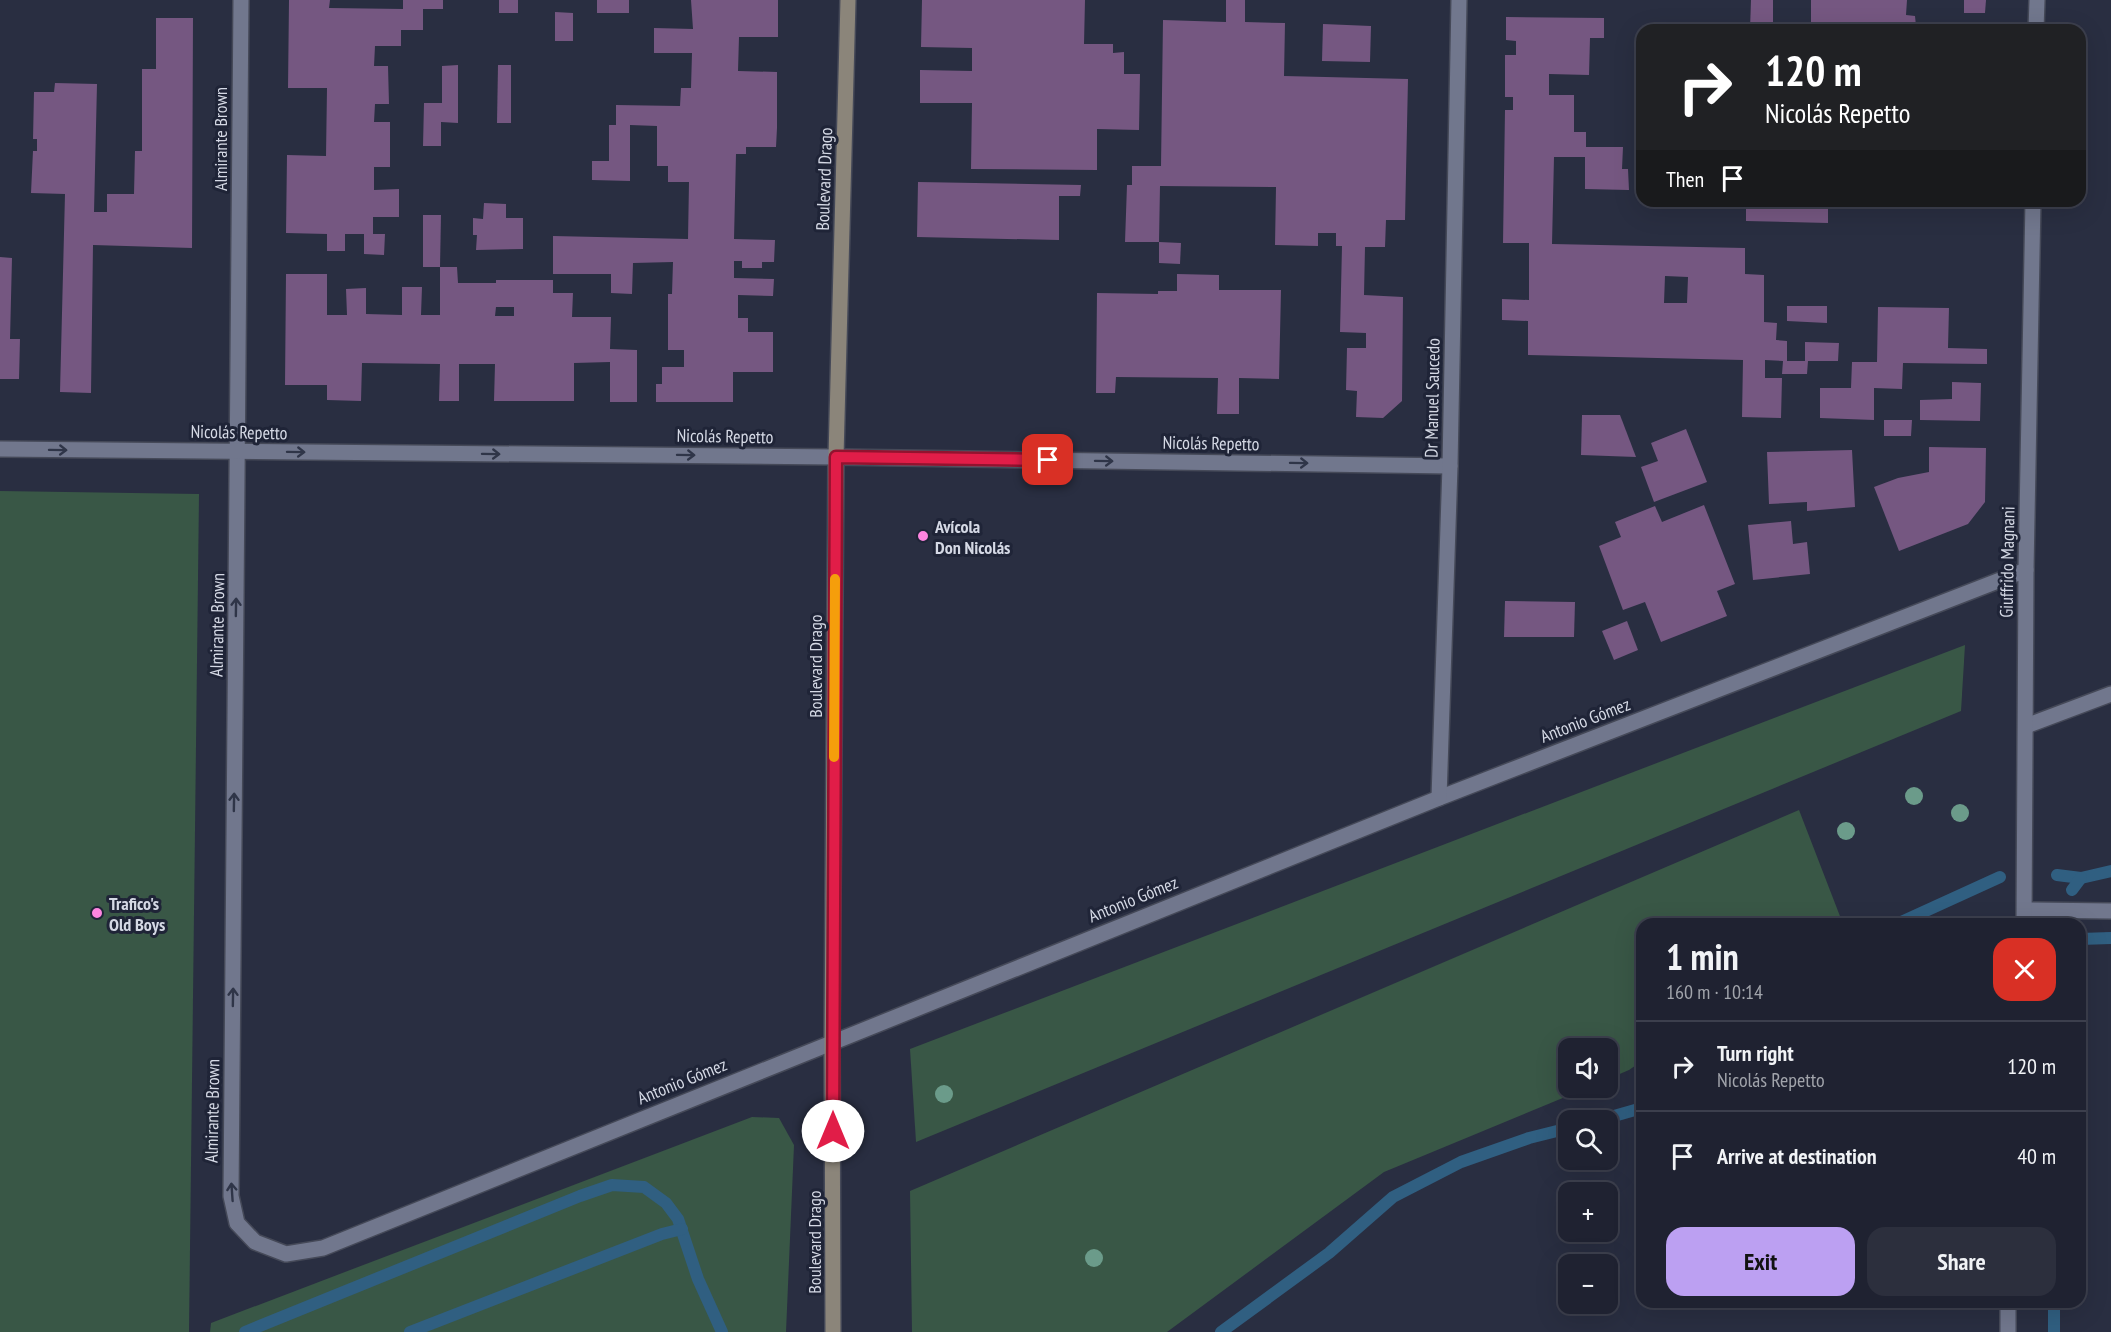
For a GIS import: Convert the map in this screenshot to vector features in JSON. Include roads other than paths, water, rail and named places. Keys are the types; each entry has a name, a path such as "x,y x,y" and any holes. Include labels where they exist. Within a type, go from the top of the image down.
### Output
{"main road":[{"name":"Boulevard Drago","path":"833,1332 832,1041 836,457 848,0"}],"street":[{"name":"Almirante Brown","path":"241,0 231,1196 237,1223 255,1242"},
{"name":"Dr Manuel Saucedo","path":"1439,798 1450,466 1459,0"},
{"path":"2036,24 2037,0"},
{"name":"Giuffrido Magnani","path":"2024,917 2026,570 2033,207"},
{"name":"Nicolás Repetto","path":"0,449 836,457 1450,466"},
{"name":"Antonio Gómez","path":"255,1242 286,1254 323,1248 1439,798 2026,570"},
{"path":"2026,726 2111,694"},
{"path":"2024,917 2111,911"},
{"path":"2008,1308 2008,1332"}],"waterway":[{"path":"2057,875 2081,878 2111,871"},
{"path":"1910,918 2000,877"},
{"path":"2072,890 2081,878"},
{"path":"2086,939 2111,938"},
{"path":"1618,1115 1636,1110"},
{"path":"1221,1332 1329,1253 1393,1197 1461,1162 1529,1138 1558,1131"},
{"path":"245,1332 612,1185 644,1187 666,1203 678,1219 698,1279 722,1332"},
{"path":"410,1332 662,1234 682,1229"},
{"path":"2054,1308 2054,1332"}],"place":[{"name":"Avícola Don Nicolás","path":"923,536"},
{"name":"Trafico's Old Boys","path":"97,913"}]}
